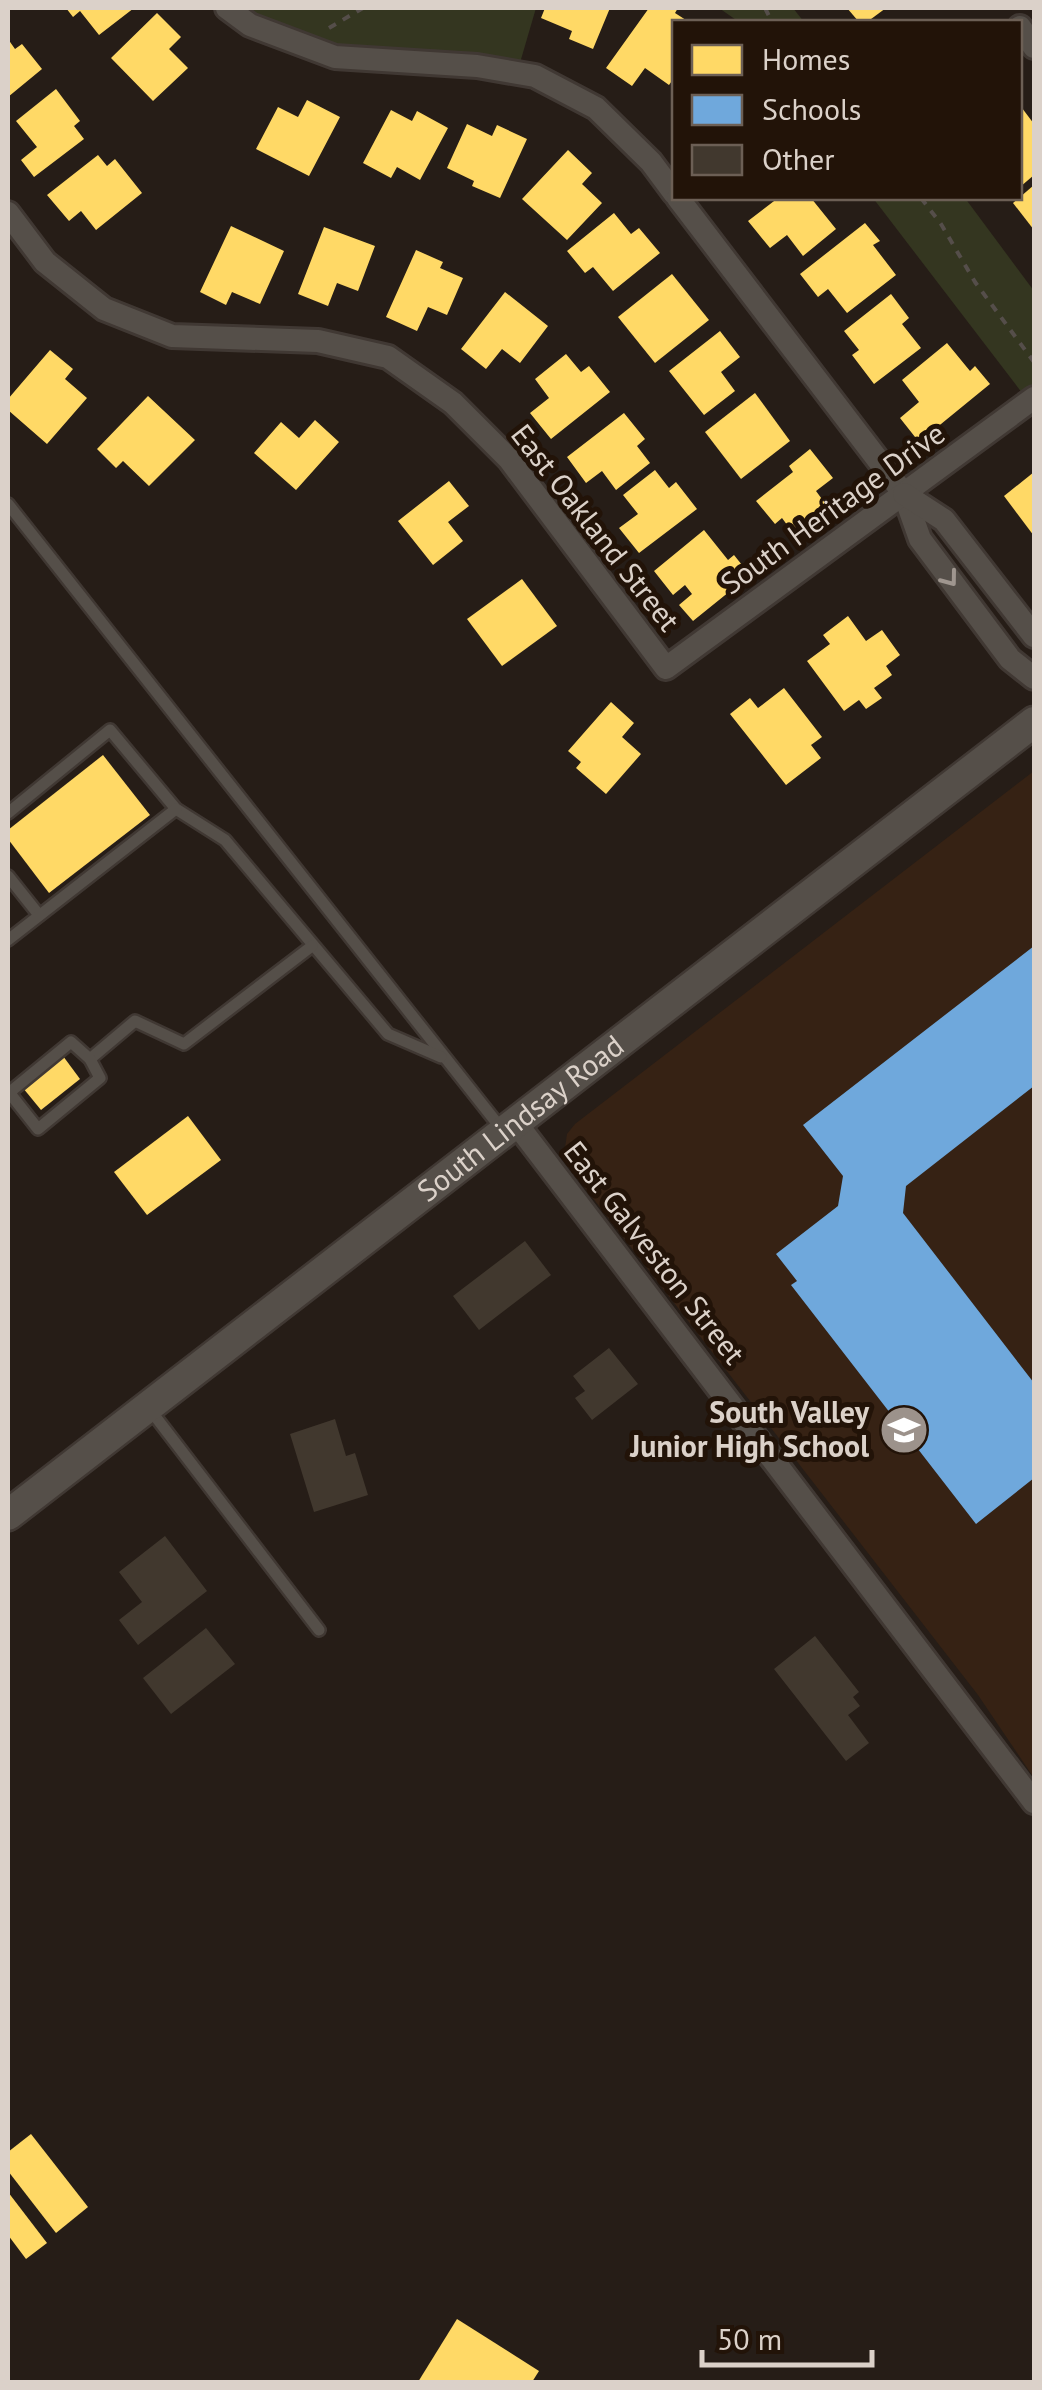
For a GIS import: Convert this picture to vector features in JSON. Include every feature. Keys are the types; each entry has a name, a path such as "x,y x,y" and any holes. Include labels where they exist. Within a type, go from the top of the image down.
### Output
{"main road":[{"name":"South Lindsay Road","path":"8,1515 1034,722"}],"street":[{"path":"227,8 250,26 334,57 477,66 535,76 596,108 651,162 672,190"},
{"path":"680,200 904,494 920,539 1010,658 1034,678"},
{"name":"East Oakland Street","path":"8,213 45,262 104,308 172,336 318,341 388,357 453,403 509,459 666,668"},
{"name":"South Heritage Drive","path":"666,668 1034,398"},
{"path":"904,494 944,520 1034,636"},
{"name":"East Galveston Street","path":"510,1128 1034,1802"}],"lane":[{"path":"8,504 445,1059 510,1128"},
{"path":"8,813 110,730 176,809 226,840 388,1034 445,1059"},
{"path":"8,940 176,809"},
{"path":"8,876 39,915"},
{"path":"90,1059 135,1021 184,1044 312,946"},
{"path":"71,1042 90,1059 100,1078 38,1129 8,1092 71,1042"},
{"path":"148,1407 319,1630"}],"path":[{"path":"316,50 328,28 363,8"},
{"path":"923,200 975,282 1034,362"}],"shaded area":[{"name":"South Valley Junior High School","path":"1034,771 1034,1778 978,1695 568,1166 564,1155 567,1134 575,1124"}],"green space":[{"path":"227,8 536,8 517,73 335,57"},
{"path":"719,8 793,8 802,20 736,20"},
{"path":"875,200 966,200 1034,291 1034,398 1029,402"}],"building: Homes":[{"path":"66,8 134,8 99,35 80,11 73,17"},
{"path":"545,8 610,8 593,49 569,39 572,31 541,18"},
{"path":"649,8 678,8 675,13 686,20 672,20 669,85 645,68 632,86 606,68"},
{"path":"847,8 886,8 870,20 857,20"},
{"path":"157,13 181,37 169,49 188,68 153,101 111,58"},
{"path":"8,39 15,49 22,44 42,69 8,97"},
{"path":"56,89 80,121 74,126 84,139 34,177 21,160 37,147 16,121"},
{"path":"307,100 340,117 309,176 256,149 278,107 298,117"},
{"path":"1022,108 1034,124 1034,175 1022,185"},
{"path":"391,110 412,121 417,111 448,128 420,180 397,167 391,178 363,163"},
{"path":"467,124 492,136 497,125 527,139 500,198 472,186 474,181 447,168"},
{"path":"568,150 592,173 582,184 602,203 567,240 522,199"},
{"path":"98,155 107,166 115,159 142,193 96,230 81,211 69,221 47,195"},
{"path":"1034,185 1034,230 1013,203 1022,200"},
{"path":"775,200 813,200 836,229 803,256 787,235 770,248 748,221"},
{"path":"614,213 631,234 639,228 660,253 613,291 593,267 585,273 567,251"},
{"path":"865,223 880,241 873,245 896,275 847,313 828,289 818,297 800,274"},
{"path":"231,226 284,251 260,304 232,292 226,305 200,292"},
{"path":"324,227 375,246 358,291 337,283 328,306 298,294"},
{"path":"416,250 443,262 440,268 463,278 447,315 428,307 417,331 386,317"},
{"path":"672,274 709,320 655,363 618,317"},
{"path":"505,292 548,326 520,363 502,349 486,369 461,349"},
{"path":"891,294 909,318 902,324 921,348 874,384 852,355 859,350 844,331"},
{"path":"720,331 740,357 721,372 735,391 704,415 669,371"},
{"path":"947,343 970,371 975,366 990,384 919,442 900,418 919,402 902,380"},
{"path":"50,350 73,369 65,379 87,398 47,444 8,410 8,399"},
{"path":"566,354 581,372 589,366 610,392 551,439 530,413 549,398 535,379"},
{"path":"755,393 790,441 741,479 705,432"},
{"path":"148,396 195,440 149,486 123,461 116,468 97,449"},
{"path":"624,413 645,439 637,446 650,463 616,490 602,471 586,483 567,457"},
{"path":"315,420 339,442 296,490 254,453 281,422 299,438"},
{"path":"810,449 833,478 816,491 830,510 796,537 782,518 775,524 756,501 793,472 789,466"},
{"path":"655,470 669,488 676,482 697,509 639,553 619,528 638,514 623,495"},
{"path":"1034,472 1034,536 1004,496"},
{"path":"449,481 469,506 448,522 463,541 433,565 398,521"},
{"path":"704,530 728,560 734,555 750,575 693,621 679,605 692,594 685,585 673,595 654,571"},
{"path":"522,579 557,626 502,666 467,619"},
{"path":"848,616 866,641 882,630 900,655 886,666 892,675 874,688 882,698 866,709 859,700 844,711 807,661 830,644 823,635"},
{"path":"784,688 822,737 811,745 821,758 786,785 730,714 750,698 758,708"},
{"path":"611,702 634,723 622,737 641,754 606,794 576,768 581,762 568,751"},
{"path":"103,755 150,815 49,893 8,839 8,830"},
{"path":"63,1056 80,1079 41,1110 23,1088"},
{"path":"188,1116 221,1160 147,1215 114,1172"},
{"path":"31,2134 88,2207 56,2233 8,2171 8,2152"},
{"path":"8,2192 47,2243 26,2259 8,2235"},
{"path":"457,2319 539,2371 532,2382 418,2382"}],"building: Schools":[{"path":"1034,946 1034,1086 906,1186 903,1213 1034,1383 1034,1478 976,1524 791,1285 797,1281 776,1254 838,1206 843,1176 803,1125"}],"building: Other":[{"path":"525,1241 551,1275 479,1330 453,1296"},
{"path":"609,1348 638,1384 592,1420 575,1398 585,1391 573,1376"},
{"path":"335,1419 346,1456 355,1453 368,1495 314,1512 290,1434"},
{"path":"165,1536 207,1591 138,1645 119,1620 142,1602 119,1572"},
{"path":"206,1628 235,1664 171,1714 143,1678"},
{"path":"815,1636 859,1692 853,1697 860,1706 848,1715 869,1743 846,1761 774,1669"}],"place":[{"name":"South Valley Junior High School","path":"904,1430"}]}
